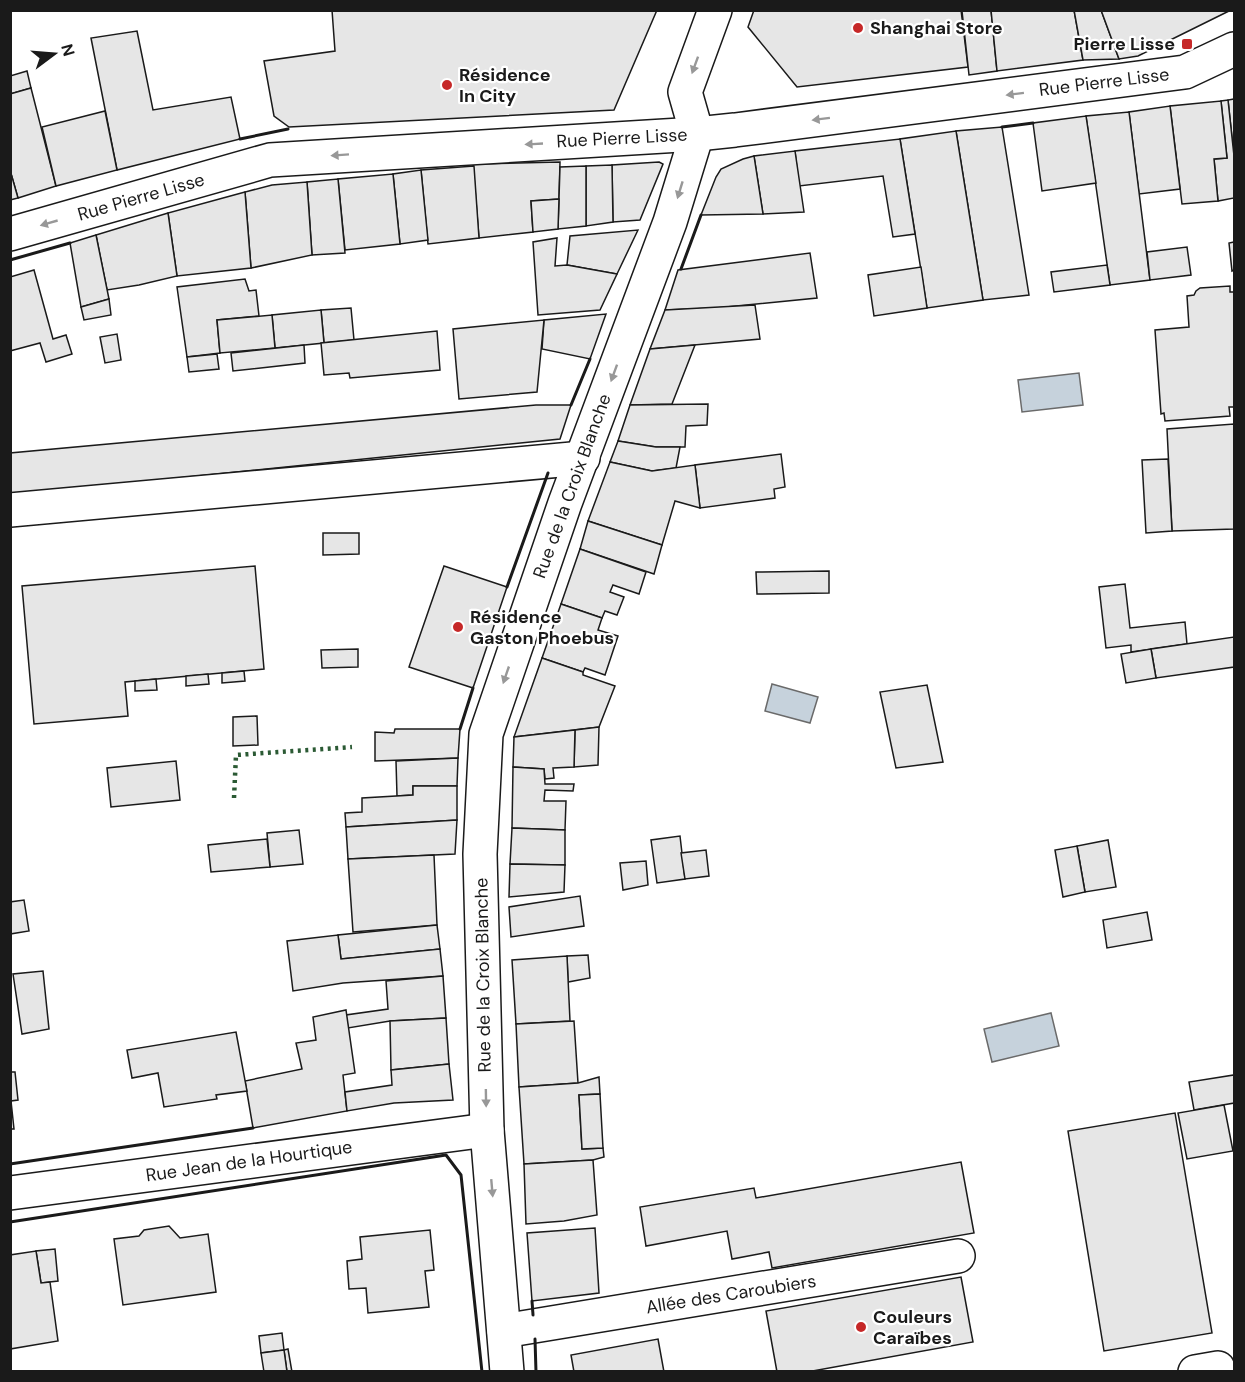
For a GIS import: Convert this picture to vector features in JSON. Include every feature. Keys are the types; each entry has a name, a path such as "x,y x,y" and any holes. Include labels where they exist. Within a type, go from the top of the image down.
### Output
{"street":[{"path":"698,134 685,92 715,10"},
{"name":"Rue Pierre Lisse","path":"10,234 270,160 698,134 1185,72 1234,49"},
{"name":"Rue de la Croix Blanche","path":"507,1371 487,1130 480,854 486,734 561,513 670,222 698,134"},
{"path":"10,510 583,458"},
{"name":"Rue Jean de la Hourtique","path":"10,1193 487,1130"},
{"name":"Allée des Caroubiers","path":"504,1331 958,1256"}],"shaded area":[{"path":"1079,373 1083,405 1022,412 1018,380"},
{"path":"772,684 818,697 810,723 765,711"},
{"path":"1051,1013 1059,1046 992,1062 984,1029"}],"building":[{"name":"Résidence In City","path":"332,10 657,10 614,110 289,127 274,116 264,61 335,51"},
{"path":"754,10 961,10 968,67 797,87 748,27"},
{"path":"991,10 997,71 969,75 962,11"},
{"path":"991,10 1074,10 1083,60 997,71"},
{"path":"1074,10 1101,10 1119,59 1083,60"},
{"path":"1101,10 1231,10 1138,56 1119,59"},
{"path":"137,31 153,110 231,97 240,139 117,170 91,38"},
{"path":"27,71 31,88 10,94 10,76"},
{"path":"31,88 56,186 18,198 10,170 10,94"},
{"path":"1234,99 1234,156 1228,100"},
{"path":"1228,100 1234,156 1234,198 1218,201 1214,159 1227,158 1221,101"},
{"path":"1221,101 1227,158 1214,159 1218,201 1182,204 1170,106"},
{"path":"1170,106 1180,189 1139,194 1129,112"},
{"path":"105,111 117,170 56,186 42,127"},
{"path":"1129,112 1150,280 1110,285 1086,116"},
{"path":"1086,116 1096,183 1042,191 1033,123"},
{"path":"1002,127 1029,295 983,300 956,131"},
{"path":"956,131 983,300 927,308 900,139"},
{"path":"900,139 915,234 893,237 883,176 799,186 795,151"},
{"path":"795,151 804,212 763,214 754,156"},
{"path":"754,156 763,214 701,215 721,169"},
{"path":"560,162 559,199 531,201 533,232 479,238 473,164"},
{"path":"659,162 663,164 640,220 613,222 612,165"},
{"path":"612,165 613,222 586,226 586,166"},
{"path":"474,166 479,238 428,244 421,170"},
{"path":"586,166 586,226 558,229 560,167"},
{"path":"10,170 18,198 10,200"},
{"path":"421,170 428,240 400,244 393,174"},
{"path":"393,174 400,244 345,250 338,179"},
{"path":"338,179 345,253 312,255 307,182"},
{"path":"307,182 312,255 251,268 245,192 272,185"},
{"path":"245,192 251,268 177,276 168,213"},
{"path":"559,199 558,229 533,232 531,201"},
{"path":"168,213 177,276 107,290 96,235"},
{"path":"638,230 617,274 567,265 570,236"},
{"path":"96,235 109,299 81,307 70,243"},
{"path":"557,238 555,266 567,265 617,274 600,310 538,315 533,242"},
{"path":"1234,242 1234,270 1232,271 1229,243"},
{"path":"1187,247 1191,275 1150,280 1147,252"},
{"path":"810,253 817,298 716,308 665,310 678,270"},
{"path":"1107,265 1110,285 1054,292 1051,272"},
{"path":"921,267 927,308 874,316 868,275"},
{"path":"34,270 53,339 66,335 72,354 46,362 40,343 10,351 10,277"},
{"path":"245,279 249,291 256,290 259,316 217,320 220,353 187,357 177,287"},
{"path":"1230,286 1230,292 1234,292 1234,407 1229,407 1230,416 1165,421 1164,413 1161,414 1155,330 1189,327 1187,296 1194,295 1200,288"},
{"path":"109,299 111,315 84,320 81,307"},
{"path":"755,305 760,339 650,349 665,310"},
{"path":"351,308 354,340 324,343 321,310"},
{"path":"321,310 324,343 275,348 272,315"},
{"path":"606,314 590,359 542,349 544,320"},
{"path":"272,315 275,348 220,353 217,320"},
{"path":"544,320 537,392 459,399 453,329"},
{"path":"437,331 440,370 350,378 349,373 324,375 321,343"},
{"path":"117,334 121,360 105,363 100,337"},
{"path":"304,345 305,363 233,371 231,353"},
{"path":"695,345 672,404 630,405 650,349"},
{"path":"217,354 219,369 189,372 187,357"},
{"path":"708,404 707,425 686,426 685,447 656,447 618,441 630,405"},
{"path":"536,405 571,405 560,439 10,495 10,453"},
{"path":"1234,424 1234,529 1172,531 1167,429"},
{"path":"618,441 656,447 680,447 676,468 652,471 610,462"},
{"path":"781,454 785,487 774,489 775,498 700,508 695,465"},
{"path":"1168,459 1172,531 1146,533 1142,460"},
{"path":"610,462 652,471 695,465 700,508 675,501 662,545 588,521"},
{"path":"588,521 662,545 654,574 580,549"},
{"path":"323,533 359,533 359,554 323,555"},
{"path":"580,549 646,572 639,594 613,585 610,592 624,597 617,615 605,611 602,618 561,604"},
{"path":"255,566 264,669 125,682 128,716 34,724 22,586"},
{"name":"Résidence Gaston Phoebus","path":"444,566 507,587 473,688 409,667"},
{"path":"829,571 829,593 757,594 756,572"},
{"path":"1125,584 1130,628 1185,622 1187,644 1131,652 1131,645 1106,648 1099,587"},
{"path":"561,604 602,618 598,630 618,636 605,675 585,668 583,672 542,658"},
{"path":"1234,637 1234,667 1156,678 1151,649"},
{"path":"358,649 358,667 322,668 321,650"},
{"path":"1151,649 1156,678 1126,683 1121,654"},
{"path":"542,658 615,686 599,727 514,737"},
{"path":"244,671 245,681 222,683 222,673"},
{"path":"208,674 209,684 186,686 186,676"},
{"path":"156,679 157,690 135,691 135,681"},
{"path":"927,685 943,762 896,768 880,692"},
{"path":"257,716 258,745 233,746 233,717"},
{"path":"599,727 598,765 574,767 575,730"},
{"path":"395,729 460,729 458,758 375,761 375,732 394,733"},
{"path":"575,730 574,767 553,768 554,778 545,779 544,769 513,767 514,737"},
{"path":"458,758 457,786 413,786 413,795 397,796 396,761"},
{"path":"176,761 180,800 111,807 107,768"},
{"path":"513,767 544,769 545,784 574,784 573,791 545,790 544,801 566,801 565,830 512,828"},
{"path":"413,786 457,786 457,820 346,827 345,813 362,812 362,798 413,795"},
{"path":"457,820 455,854 348,859 346,827"},
{"path":"512,828 565,830 565,865 510,864"},
{"path":"299,830 303,864 270,867 267,833"},
{"path":"680,836 685,879 657,883 651,840"},
{"path":"267,839 270,867 211,872 208,845"},
{"path":"1108,840 1116,887 1085,892 1077,846"},
{"path":"1077,846 1085,892 1063,897 1055,850"},
{"path":"706,850 709,876 685,879 681,853"},
{"path":"434,855 437,925 353,932 348,859"},
{"path":"646,861 648,885 623,890 620,863"},
{"path":"510,864 565,865 564,892 509,897"},
{"path":"580,896 584,926 511,937 509,907"},
{"path":"24,900 29,931 10,934 10,902"},
{"path":"1147,912 1152,940 1107,948 1103,920"},
{"path":"437,925 440,949 341,959 338,935"},
{"path":"338,935 341,959 440,949 443,976 343,983 293,991 287,941"},
{"path":"588,955 590,978 568,982 567,956"},
{"path":"567,956 570,1021 516,1024 512,960"},
{"path":"43,971 49,1029 22,1034 13,974"},
{"path":"443,976 446,1018 390,1021 348,1028 346,1015 388,1009 386,981"},
{"path":"346,1010 355,1073 343,1075 347,1111 253,1128 245,1081 302,1069 296,1043 316,1040 313,1017"},
{"path":"446,1018 449,1064 391,1070 390,1021"},
{"path":"574,1021 578,1083 519,1087 516,1024"},
{"path":"236,1032 247,1091 216,1095 217,1099 164,1107 158,1073 132,1078 127,1050"},
{"path":"449,1064 453,1100 394,1103 347,1111 345,1092 392,1085 391,1070"},
{"path":"10,1072 15,1072 18,1100 11,1101 14,1129 10,1129"},
{"path":"1234,1075 1234,1103 1194,1110 1189,1082"},
{"path":"599,1077 600,1094 579,1095 582,1149 603,1148 604,1157 593,1160 524,1164 519,1087 578,1083"},
{"path":"600,1094 603,1148 582,1149 579,1095"},
{"path":"1224,1105 1233,1151 1187,1159 1178,1113"},
{"path":"1175,1113 1212,1333 1104,1351 1068,1131"},
{"path":"593,1160 597,1215 564,1221 526,1224 524,1164"},
{"path":"961,1162 974,1233 772,1268 769,1252 732,1259 727,1231 646,1246 640,1207 754,1188 756,1198"},
{"path":"169,1226 180,1238 208,1234 216,1292 123,1305 114,1239 139,1236 144,1230"},
{"path":"595,1228 599,1293 532,1301 527,1233"},
{"path":"430,1230 434,1270 425,1271 429,1307 368,1313 366,1288 349,1289 347,1261 362,1259 360,1237"},
{"path":"55,1249 58,1281 41,1283 36,1251"},
{"path":"36,1251 41,1283 50,1282 58,1341 10,1349 10,1255"},
{"path":"961,1277 973,1342 807,1372 777,1372 766,1311"},
{"path":"282,1333 284,1350 261,1353 259,1336"},
{"path":"658,1339 664,1372 574,1372 571,1355"},
{"path":"288,1349 292,1372 287,1372 284,1350"},
{"path":"284,1350 287,1372 264,1372 261,1353"}],"hedge":[{"path":"234,798 236,755 352,747"}],"wall":[{"path":"1002,127 1033,123"},
{"path":"240,139 288,129"},
{"path":"681,269 701,215"},
{"path":"10,260 70,243"},
{"path":"571,405 590,359"},
{"path":"507,587 548,473"},
{"path":"460,729 473,688"},
{"path":"10,1164 253,1128"},
{"path":"10,1222 446,1155 461,1175 482,1372"},
{"path":"532,1301 533,1315"},
{"path":"535,1339 536,1372"}],"place":[{"name":"Shanghai Store","path":"858,28"},
{"name":"Pierre Lisse","path":"1187,44"},
{"name":"Résidence In City","path":"447,85"},
{"name":"Résidence Gaston Phoebus","path":"458,627"},
{"name":"Couleurs Caraïbes","path":"861,1327"}]}
